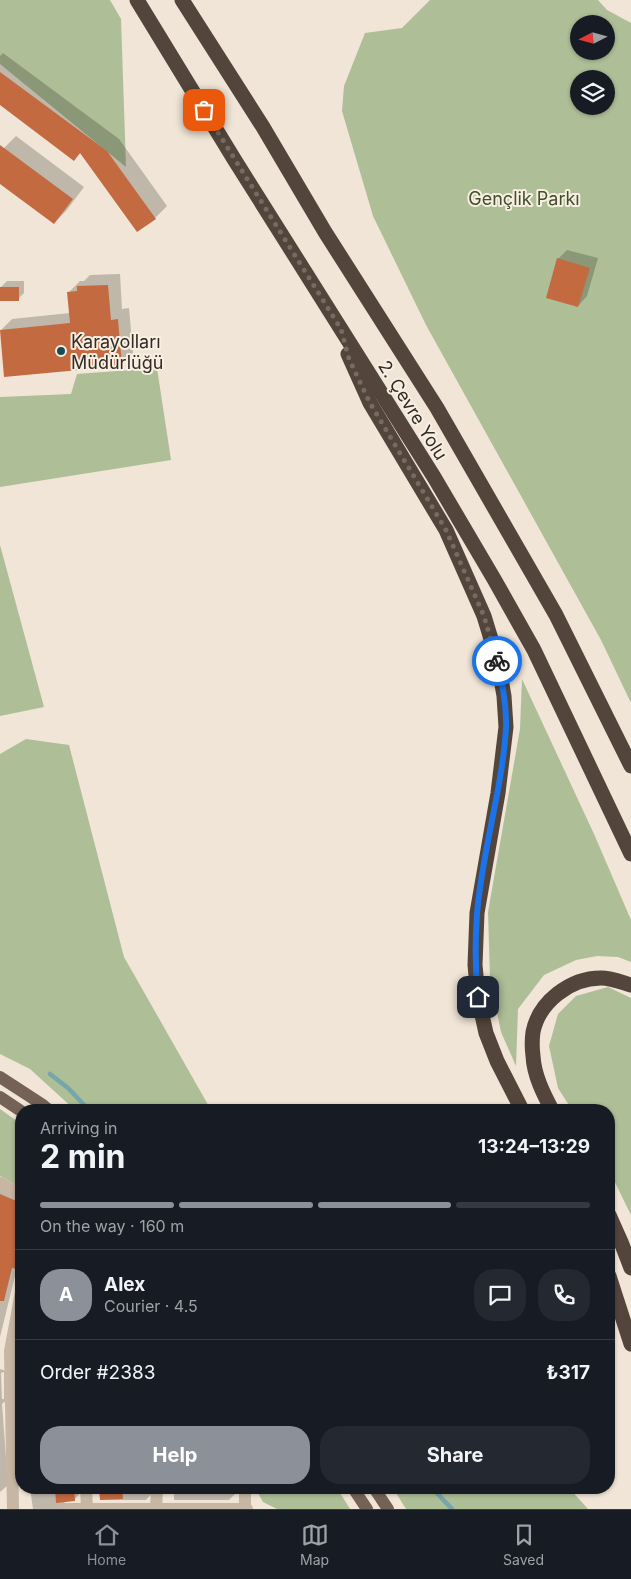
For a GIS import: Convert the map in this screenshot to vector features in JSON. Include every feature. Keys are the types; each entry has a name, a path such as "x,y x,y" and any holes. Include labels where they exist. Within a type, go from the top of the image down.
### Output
{"highway":[{"name":"2. Çevre Yolu","path":"137,0 434,477 534,650 631,854"},
{"name":"2. Çevre Yolu","path":"182,0 263,128 325,232 442,416 556,615 631,766"},
{"path":"341,329 349,359 370,403 446,530 484,616 498,662 504,696 506,727 498,793 477,913 475,965 478,997 486,1033 497,1061 519,1104"},
{"path":"549,1104 538,1084 532,1057 533,1032 541,1012 562,990 584,980 600,978 616,980 631,985"},
{"path":"615,1227 631,1268"},
{"path":"615,1295 631,1344"}],"main road":[{"path":"0,1077 41,1104"},
{"path":"0,1097 15,1107"},
{"path":"357,1494 366,1509"},
{"path":"378,1494 388,1509"}],"street":[{"path":"0,1183 15,1192"},
{"path":"13,1509 10,1351 15,1324"},
{"path":"86,1494 86,1509"},
{"path":"156,1509 157,1494"},
{"path":"65,1509 246,1509 245,1494"}],"green space":[{"path":"0,0 110,0 121,19 126,167 0,64"},
{"name":"Gençlik Parkı","path":"430,0 598,0 607,10 631,23 631,703 601,640 426,325 373,216 342,111 344,86 365,33 402,28"},
{"path":"157,368 171,460 0,487 0,397 71,394 77,374"},
{"path":"0,545 44,707 0,716"},
{"path":"522,679 594,834 631,920 631,962 618,957 597,956 576,960 544,975 518,1009 516,1066 501,1032 490,979 488,912 520,729"},
{"path":"26,739 69,745 124,957 208,1104 68,1104 30,1069 0,1054 0,754"},
{"path":"608,987 631,998 631,1215 615,1182 615,1104 568,1104 558,1088 549,1046 558,1014 576,996"},
{"path":"0,1109 15,1120 15,1185 0,1176"},
{"path":"259,1494 341,1494 350,1509 277,1509 263,1502"},
{"path":"397,1494 574,1494 588,1509 406,1509"}],"building":[{"path":"0,72 107,151 156,219 137,232 80,153 74,161 0,105"},
{"path":"0,145 73,199 54,224 0,184"},
{"path":"557,258 590,268 578,307 546,298"},
{"name":"Karayolları Müdürlüğü","path":"108,285 111,320 118,319 122,366 4,377 0,330 70,323 67,292 77,291 77,286"},
{"path":"0,287 19,287 19,301 0,301"},
{"path":"0,1194 15,1200 15,1268 12,1268 4,1301 0,1301"},
{"path":"55,1494 74,1494 75,1501 56,1503"},
{"path":"100,1494 123,1494 123,1499 100,1500"}],"waterway":[{"path":"50,1074 68,1088 83,1104"},
{"path":"438,1494 452,1509"}],"way so far":[{"path":"204,110 341,329 349,359 370,403 446,530 484,616 497,661"}],"place":[{"name":"Karayolları Müdürlüğü","path":"61,351"}],"route":[{"path":"478,997 475,965 477,913 498,793 506,727 504,696 497,661"}]}
